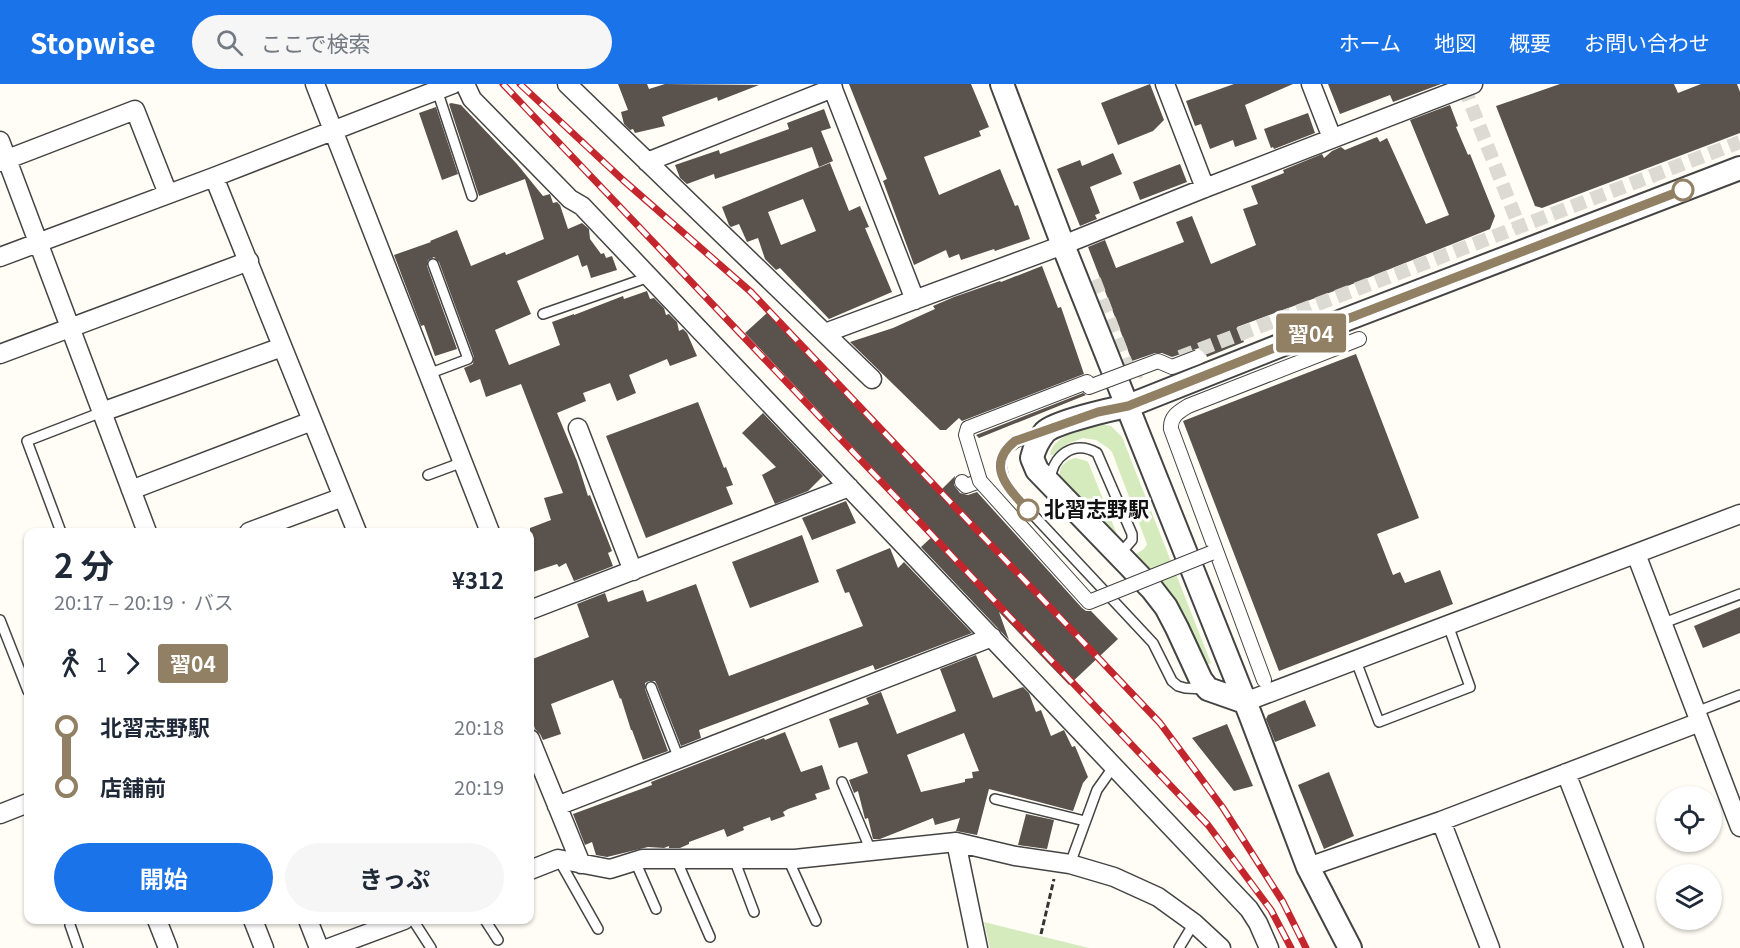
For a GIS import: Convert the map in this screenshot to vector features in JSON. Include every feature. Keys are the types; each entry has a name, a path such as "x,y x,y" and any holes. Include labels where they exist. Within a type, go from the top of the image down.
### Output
{"street":[{"path":"315,84 488,528"},
{"path":"465,84 472,99 570,200 582,206 1250,909 1269,948"},
{"path":"567,84 872,379"},
{"path":"1002,84 1308,867 1350,948"},
{"path":"1165,84 1205,188"},
{"path":"1311,84 1332,138"},
{"path":"825,333 1063,245 1466,85"},
{"path":"647,162 832,86 915,300"},
{"path":"0,257 445,87"},
{"path":"3,160 135,110 168,194"},
{"path":"0,141 3,160 38,243 145,528"},
{"path":"1740,168 1128,406 1098,412 1047,430 1040,439 1032,458 1037,470 1152,589 1166,607 1201,680 1208,689 1245,702 1740,514"},
{"path":"214,177 355,528"},
{"path":"0,354 249,261"},
{"path":"1264,680 1171,429 1171,423 1174,416 1188,406 1359,339"},
{"path":"102,412 282,347"},
{"path":"1198,357 1172,367 1158,361 1089,387 1087,382 969,428 966,435 980,481 1089,602 1211,553"},
{"path":"131,490 312,421"},
{"path":"578,428 633,571"},
{"path":"962,482 966,486 980,481"},
{"path":"534,608 849,487"},
{"path":"260,528 343,497"},
{"path":"1636,554 1698,717 1735,798 1740,827"},
{"path":"557,806 992,637"},
{"path":"1308,867 1440,821 1566,773 1698,717"},
{"path":"534,749 581,864"},
{"path":"1566,773 1634,948"},
{"path":"0,814 24,805"},
{"path":"1440,821 1490,948"},
{"path":"956,842 978,948"},
{"path":"534,868 558,859 610,869 642,860 788,859 956,842 1015,856 1064,863 1114,877 1158,897 1194,923 1221,948"},
{"path":"159,924 168,948"},
{"path":"255,924 264,948"},
{"path":"310,924 319,948"},
{"path":"329,948 393,924"}],"lane":[{"path":"445,87 472,196"},
{"path":"429,375 468,359 433,264"},
{"path":"543,314 649,277"},
{"path":"60,528 27,441 102,412"},
{"path":"1047,430 1015,441 1007,448 1000,466 1002,478 1008,489 1153,643 1172,681 1185,688 1208,689"},
{"path":"1050,483 1053,465 1064,454 1076,449 1089,448 1097,453 1132,534 1132,540 1119,555"},
{"path":"428,475 463,462"},
{"path":"1661,624 1740,594"},
{"path":"0,620 24,681"},
{"path":"1356,661 1379,722 1460,691 1470,687 1448,625"},
{"path":"651,687 679,759"},
{"path":"1698,717 1740,695"},
{"path":"1064,863 1085,821 1097,790 1114,766"},
{"path":"842,782 871,850"},
{"path":"995,799 1085,821"},
{"path":"558,859 598,929"},
{"path":"676,859 710,937"},
{"path":"734,859 754,912"},
{"path":"788,859 816,921"},
{"path":"635,861 656,909"},
{"path":"1179,948 1194,923"},
{"path":"416,924 431,948"},
{"path":"488,924 498,940"},
{"path":"70,925 78,948"}],"path":[{"path":"1041,934 1064,863"}],"green space":[{"path":"1100,424 1111,426 1122,437 1211,663 1204,666 1134,558 1147,544 1112,452 1096,440 1083,438 1067,444 1050,455 1052,448 1063,438"},
{"path":"1075,458 1087,461 1089,464 1116,532 1113,537 1061,482 1062,466"},
{"path":"984,922 1089,948 990,948"}],"building":[{"path":"618,84 647,84 649,89 665,84 759,85 718,101 717,97 662,117 665,126 635,133 633,129 630,130 624,124 621,112 628,110"},
{"path":"849,84 971,84 989,127 979,131 981,136 924,157 939,195 1000,169 1015,206 1018,205 1030,239 961,260 959,254 949,258 946,250 914,265 883,181 887,179"},
{"path":"1150,84 1164,120 1153,131 1118,145 1101,103"},
{"path":"1234,84 1293,84 1245,105 1257,139 1235,147 1233,140 1210,149 1201,124 1195,126 1186,101"},
{"path":"1328,84 1441,84 1393,102 1390,95 1340,114"},
{"path":"1560,84 1674,84 1678,93 1701,84 1737,84 1740,92 1740,133 1542,208 1535,206 1496,106"},
{"path":"449,104 461,105 517,164 543,196 550,194 553,203 557,202 560,205 568,229 582,223 589,229 590,239 606,258 612,256 617,270 591,278 587,265 582,267 578,255 517,281 531,314 495,330 509,365 560,345 552,322 623,296 624,299 647,291 650,299 654,298 664,308 666,315 669,314 677,322 679,331 683,329 687,333 697,356 670,366 667,359 629,375 636,393 617,401 610,383 583,393 586,401 557,413 577,461 588,496 590,495 612,551 608,553 613,566 574,581 566,563 559,567 557,564 534,572 534,528 530,528 551,520 544,498 563,493 521,384 486,397 480,379 470,383 464,368 473,364 474,357 439,262 434,257 428,260 427,266 457,349 435,356 394,255 457,230 471,266 505,252 506,255 544,239 525,179 479,196"},
{"path":"1450,105 1458,126 1456,127 1468,155 1470,154 1495,216 1490,229 1237,327 1244,342 1207,357 1204,350 1199,348 1172,357 1155,353 1132,361 1088,247 1105,240 1116,268 1184,242 1176,222 1192,216 1211,264 1256,245 1243,209 1258,204 1251,186 1322,154 1324,158 1341,147 1345,150 1377,137 1380,142 1387,138 1426,224 1449,215 1410,120"},
{"path":"436,107 458,174 442,180 419,113"},
{"path":"824,109 831,128 821,131 833,161 819,167 812,147 715,179 714,174 687,184 680,178 675,165 719,150 720,154 789,129 787,123"},
{"path":"1308,113 1315,133 1274,149 1271,148 1264,129"},
{"path":"1113,153 1122,174 1090,187 1100,213 1095,215 1097,219 1080,226 1057,169 1080,160 1082,166"},
{"path":"830,163 849,211 860,206 869,227 865,228 892,292 829,319 780,268 776,270 765,259 758,238 747,242 739,224 731,227 729,225 722,207","holes":["803,199 816,231 781,245 768,212"]},
{"path":"1180,164 1187,182 1140,200 1133,182"},
{"path":"1042,266 1058,308 1061,307 1084,374 962,421 959,418 946,430 940,430 850,342 893,328 935,309 933,306 954,297"},
{"path":"767,313 938,493 955,476 954,485 960,493 968,495 977,492 1082,608 1091,611 1118,639 1069,685 999,612 1009,640 921,547 935,534 745,333"},
{"path":"1356,354 1419,518 1377,534 1393,575 1400,572 1405,583 1440,570 1453,604 1279,671 1183,421"},
{"path":"1083,393 1086,395 979,438 976,435"},
{"path":"698,402 733,485 726,487 733,504 646,538 606,436"},
{"path":"763,413 823,476 808,491 775,504 762,475 776,467 742,433"},
{"path":"846,501 856,523 812,540 802,518"},
{"path":"802,535 819,582 750,608 732,562"},
{"path":"890,548 898,568 904,562 972,633 875,670 873,665 699,730 701,738 681,746 657,685 655,681 649,681 645,683 645,689 668,751 643,760 613,680 551,704 561,734 543,740 535,729 534,658 589,637 577,604 605,593 608,602 643,590 647,602 696,584 729,676 863,626 849,592 845,593 836,570"},
{"path":"1740,607 1740,633 1703,648 1694,626"},
{"path":"976,655 993,698 1023,687 1029,693 1036,712 1041,710 1051,736 1064,730 1072,747 1075,746 1088,777 1083,783 1073,811 989,789 977,835 956,831 960,818 935,825 933,818 880,839 873,839 858,791 854,793 849,780 868,773 857,742 839,748 829,719 869,704 866,698 881,692 897,734 956,711 940,669","holes":["964,733 979,771 972,772 973,778 965,779 965,782 921,792 907,755"]},
{"path":"1305,700 1316,726 1275,742 1266,719 1268,715"},
{"path":"1227,724 1253,786 1234,791 1192,738"},
{"path":"785,732 801,772 822,765 830,789 815,794 817,799 788,809 783,812 785,816 771,821 770,817 743,827 744,830 727,837 724,829 689,842 680,848 648,847 607,857 596,855 592,842 585,845 573,814 652,785 651,782 764,738 765,740"},
{"path":"1329,772 1354,836 1324,849 1298,785"},
{"path":"1026,814 1054,820 1047,849 1018,845"}],"tunnel":[{"path":"1464,87 1519,226"},
{"path":"1180,357 1740,142"},
{"path":"1094,280 1126,364 1133,370 1142,371"}],"railway":[{"path":"503,84 1208,825 1271,910 1291,948"},
{"path":"520,84 623,180 751,292 1160,723 1223,808 1283,902 1306,948"}],"bus line":[{"name":"習04","path":"1028,510 1008,489 1002,478 1000,466 1002,457 1015,441 1098,412 1128,406 1683,190"}],"place":[{"name":"北習志野駅","path":"1028,510"}]}
